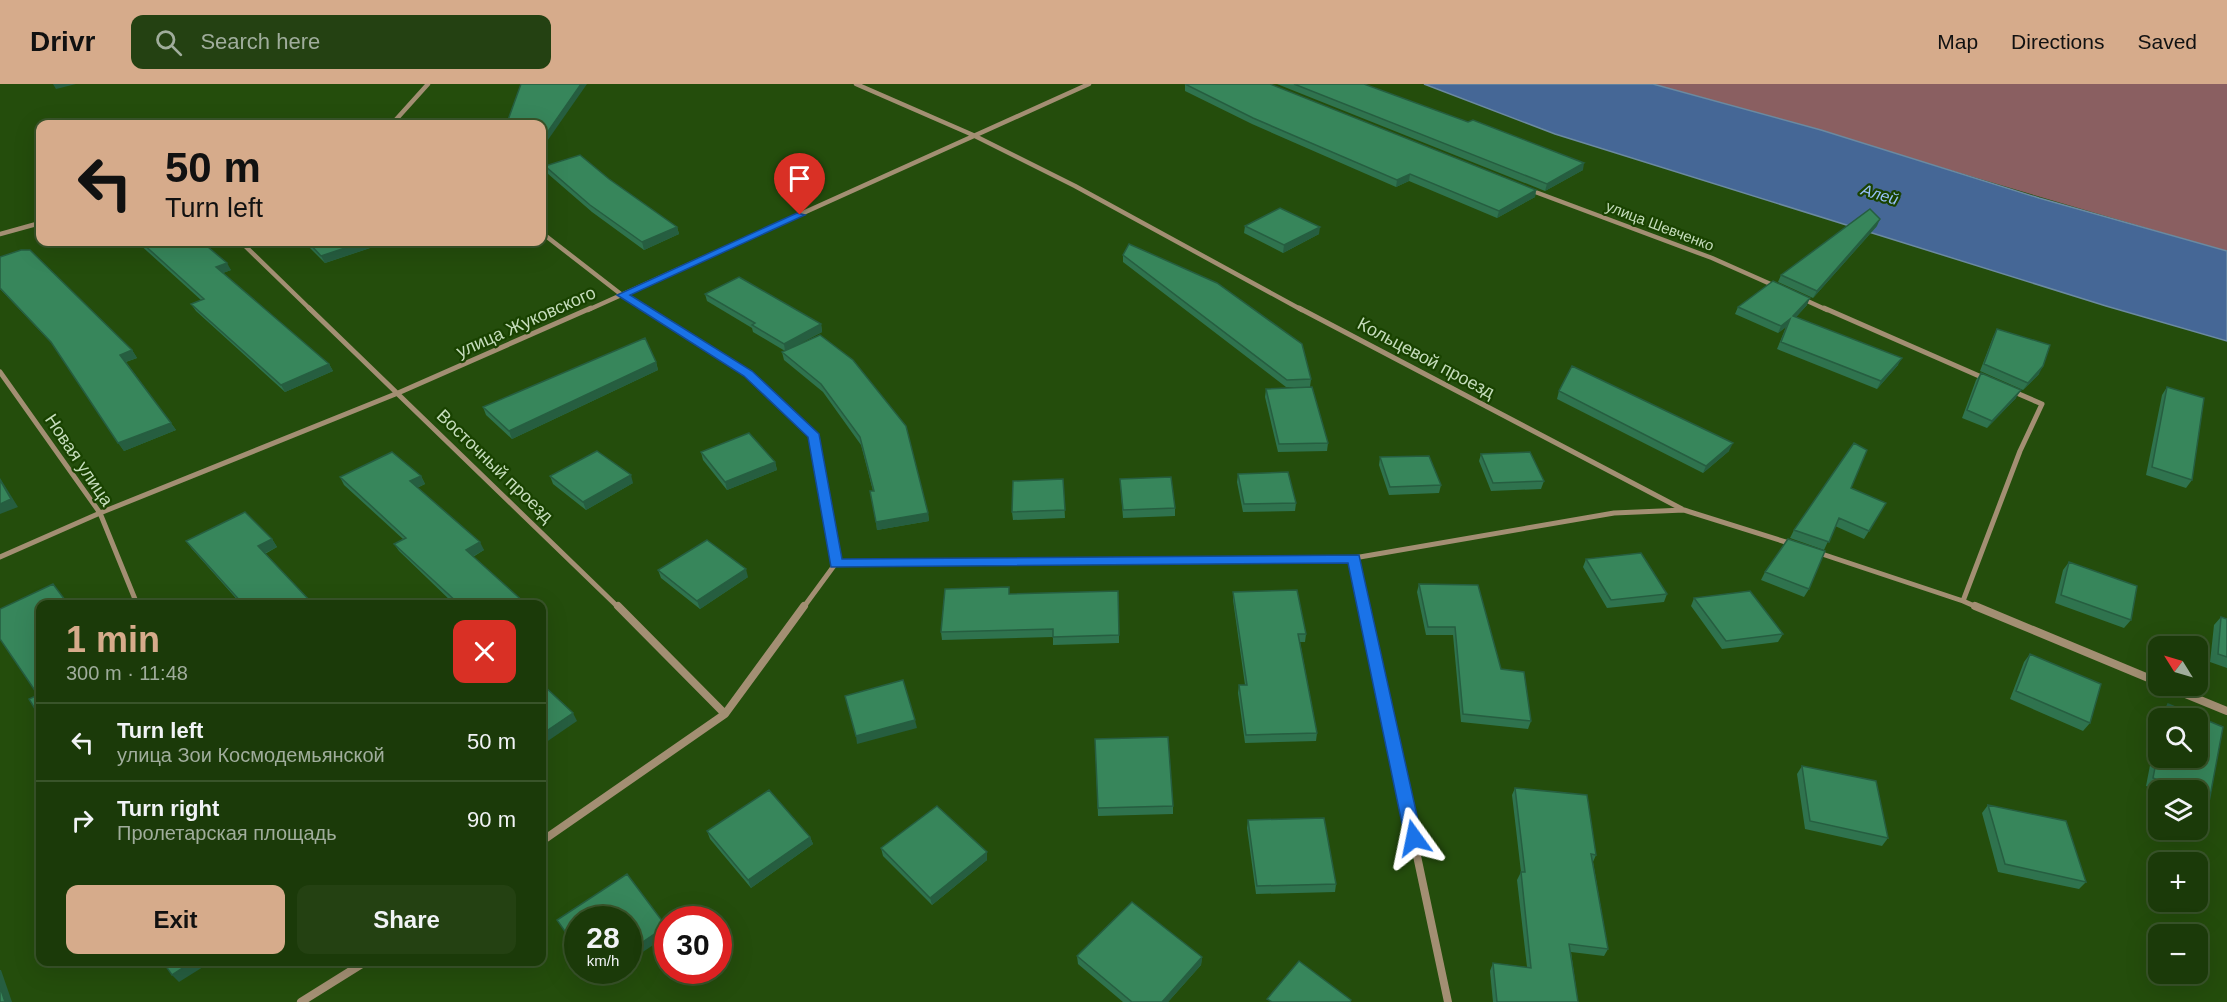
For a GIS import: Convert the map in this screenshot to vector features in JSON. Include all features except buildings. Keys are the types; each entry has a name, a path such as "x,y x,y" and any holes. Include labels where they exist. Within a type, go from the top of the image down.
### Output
{"street":[{"path":"396,120 428,84"},
{"name":"Кольцевой проезд","path":"856,84 973,135 1075,186 1334,327 1684,510"},
{"name":"улица Жуковского","path":"0,557 100,513 398,393 622,295 1089,84"},
{"name":"улица Шевченко","path":"1524,188 1712,258 1784,290"},
{"path":"0,234 36,223"},
{"path":"546,237 622,295 748,373 814,436 836,563 725,714 546,838"},
{"name":"Восточный проезд","path":"246,246 662,649 725,714"},
{"path":"1794,295 1988,380"},
{"name":"Новая улица","path":"0,372 100,513 135,600"},
{"path":"1963,601 2020,451 2042,404 2009,390"},
{"path":"836,563 1354,558 1614,513 1684,510 1794,545"},
{"path":"1806,548 1963,601 2148,678"},
{"path":"1354,558 1448,1002"},
{"path":"2190,696 2227,711"},
{"path":"301,1002 359,966"}],"shaded area":[{"path":"1653,84 2227,84 2227,251 1797,125"}],"water":[{"name":"Алей","path":"1424,84 1653,84 1821,130 2039,198 2227,251 2227,341 2106,306 1555,134"}],"route":[{"path":"800,215 622,295 748,373 814,436 836,563 1354,558 1414,838"}]}
